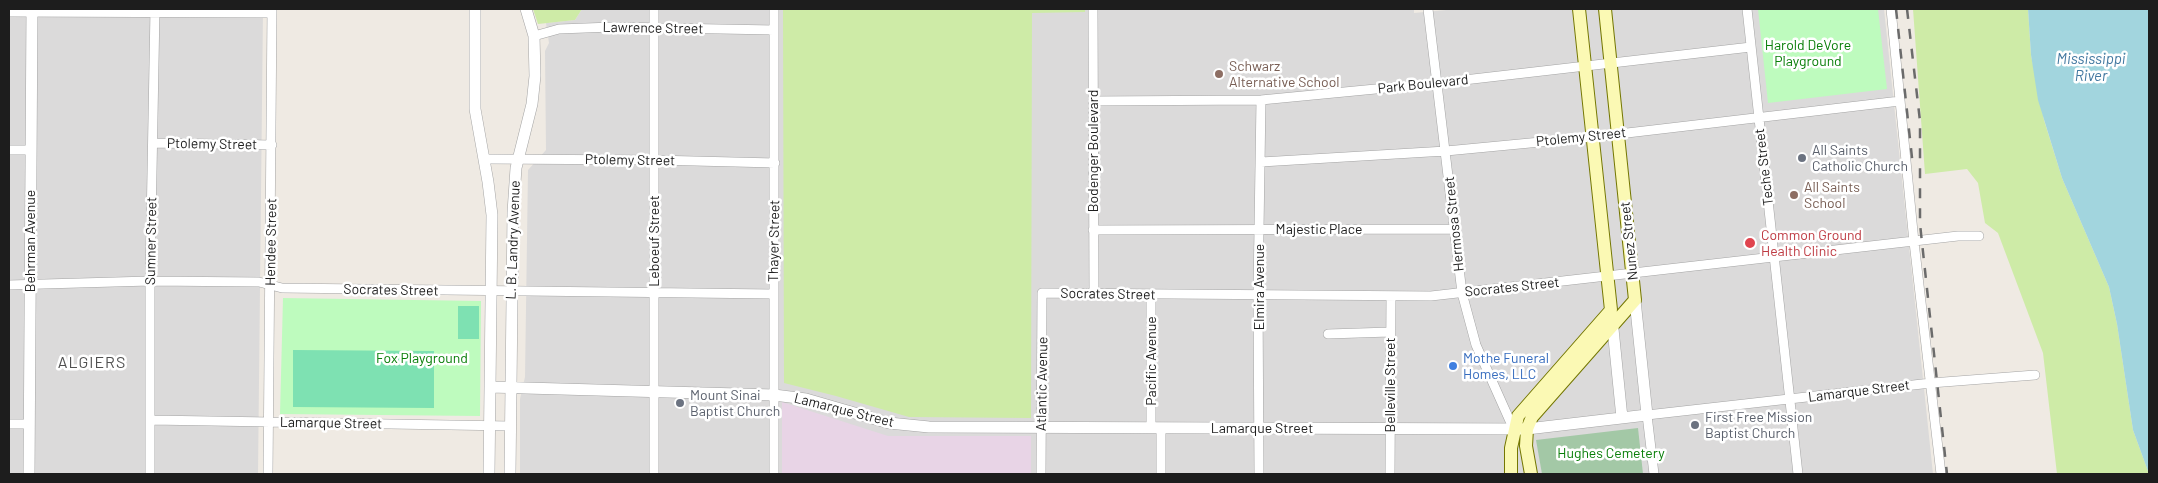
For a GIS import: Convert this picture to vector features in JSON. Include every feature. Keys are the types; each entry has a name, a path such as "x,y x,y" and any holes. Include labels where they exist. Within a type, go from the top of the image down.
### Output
{"main road":[{"name":"Nunez Street","path":"1579,9 1611,310"},
{"name":"Nunez Street","path":"1605,9 1635,300"},
{"path":"1520,430 1635,300"},
{"path":"1510,474 1520,430 1522,410 1611,310"},
{"path":"1520,430 1526,446 1532,474"}],"street":[{"name":"L. B. Landry Avenue","path":"475,9 475,109 485,159 492,214 490,474"},
{"name":"L. B. Landry Avenue","path":"510,474 513,212 518,159 532,104 535,76 534,36 526,9"},
{"name":"Leboeuf Street","path":"654,9 654,474"},
{"name":"Thayer Street","path":"774,9 774,474"},
{"name":"Bodenger Boulevard","path":"1093,9 1094,294"},
{"name":"Hermosa Street","path":"1428,9 1462,293 1476,345 1520,430"},
{"name":"Teche Street","path":"1747,9 1798,474"},
{"path":"1890,9 1914,242 1941,474"},
{"path":"9,12 32,10 272,11"},
{"name":"Behrman Avenue","path":"29,474 32,10"},
{"name":"Sumner Street","path":"150,474 150,281 155,11"},
{"name":"Hendee Street","path":"268,474 272,11"},
{"name":"Lawrence Street","path":"534,36 559,29 612,27 774,30"},
{"name":"Park Boulevard","path":"1093,101 1261,100 1438,83 1751,47"},
{"name":"Elmira Avenue","path":"1259,474 1258,294 1261,100"},
{"name":"Ptolemy Street","path":"1261,162 1446,151 1593,137 1758,116 1900,101"},
{"name":"Ptolemy Street","path":"152,143 272,145"},
{"path":"9,150 30,150"},
{"name":"Ptolemy Street","path":"485,159 775,163"},
{"name":"Majestic Place","path":"1093,230 1259,228 1454,229"},
{"name":"Socrates Street","path":"1042,293 1431,296 1958,236 1979,236"},
{"name":"Socrates Street","path":"9,285 150,281 259,282 282,288 511,292 654,291 773,294"},
{"name":"Atlantic Avenue","path":"1040,474 1042,293"},
{"name":"Pacific Avenue","path":"1151,294 1156,428 1161,474"},
{"name":"Belleville Street","path":"1390,474 1391,296"},
{"name":"Nunez Street","path":"1635,300 1654,474"},
{"name":"Nunez Street","path":"1611,310 1622,418"},
{"path":"1328,334 1390,332"},
{"name":"Lamarque Street","path":"490,387 774,395 806,399 889,423 929,427 1520,430 1931,383 2034,375"},
{"name":"Lamarque Street","path":"151,420 510,426"},
{"path":"9,424 29,424"}],"shaded area":[{"path":"9,9 263,9 258,474 9,474"},
{"path":"582,9 1414,9 1414,13 1457,9 1884,9 1933,474 520,474 520,399 525,377 528,170 546,150 545,51 549,43 546,23 575,20"},
{"path":"782,402 888,436 1031,436 1031,474 782,474"}],"green space":[{"path":"533,9 582,9 575,20 538,24"},
{"path":"783,9 1085,9 1085,12 1032,13 1031,418 909,417 784,383"},
{"name":"Harold DeVore Playground","path":"1758,9 1878,9 1887,89 1768,103"},
{"path":"1913,9 2028,9 2031,55 2044,120 2062,178 2109,287 2117,324 2133,430 2149,474 2057,474 2043,353 1998,233 1985,223 1978,183 1967,169 1925,174"},
{"name":"Fox Playground","path":"283,298 481,301 480,416 280,414"},
{"path":"458,306 479,306 479,339 458,339"},
{"path":"293,350 434,351 434,408 293,407"},
{"name":"Hughes Cemetery","path":"1638,428 1643,474 1542,474 1536,440"}],"water":[{"name":"Mississippi River","path":"2028,9 2149,9 2149,474 2133,430 2117,324 2109,287 2062,178 2038,100 2031,55"}],"railway":[{"path":"1896,9 1913,167"},
{"path":"1907,9 1920,121 1920,224 1947,474"}],"place":[{"name":"Schwarz Alternative School","path":"1219,74"},
{"name":"All Saints Catholic Church","path":"1802,158"},
{"name":"All Saints School","path":"1794,195"},
{"name":"Common Ground Health Clinic","path":"1750,243"},
{"name":"Mothe Funeral Homes, LLC","path":"1453,366"},
{"name":"Mount Sinai Baptist Church","path":"680,403"},
{"name":"First Free Mission Baptist Church","path":"1695,425"}],"district":[{"name":"ALGIERS","path":"92,363"}]}
